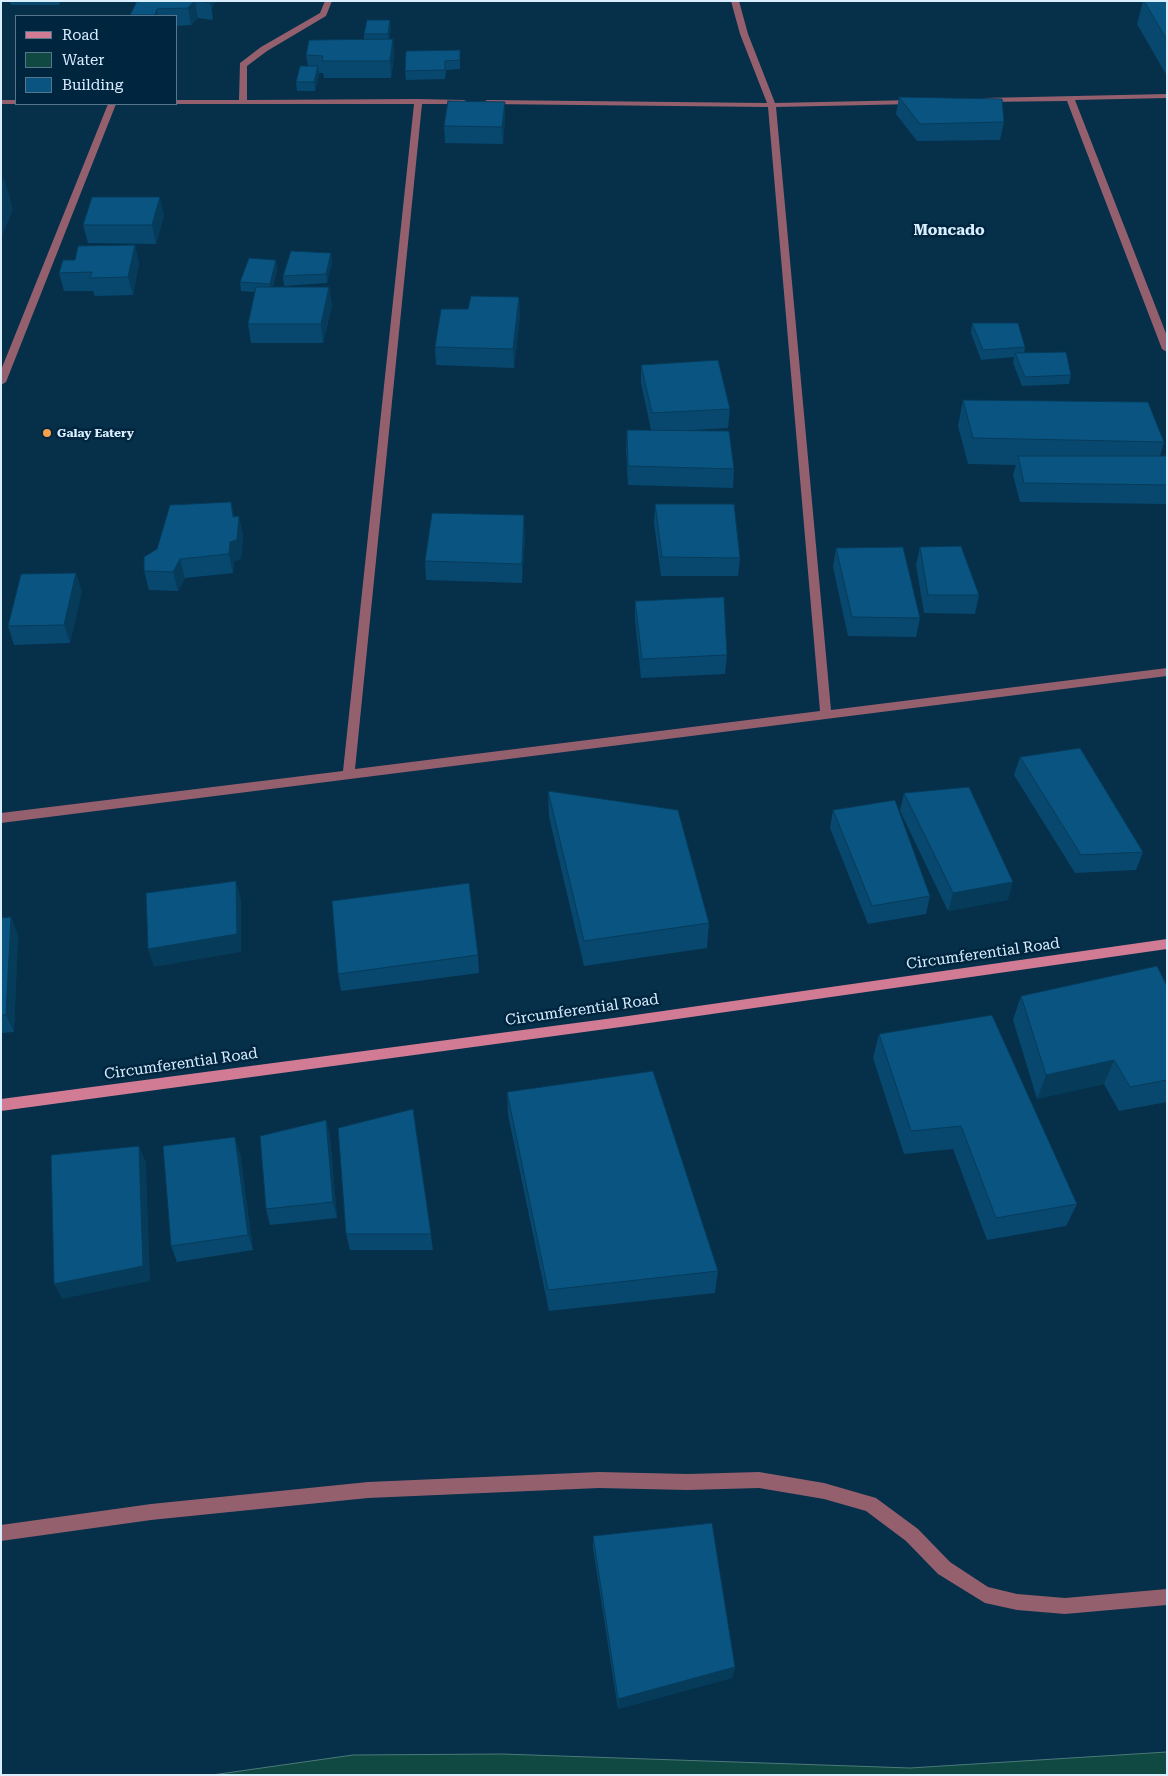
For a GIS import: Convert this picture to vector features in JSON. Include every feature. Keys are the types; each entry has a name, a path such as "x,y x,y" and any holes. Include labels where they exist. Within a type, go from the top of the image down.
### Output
{"main road":[{"name":"Circumferential Road","path":"1,1104 611,1023 1167,944"}],"street":[{"path":"243,102 243,65 264,49 322,14 329,1"},
{"path":"735,1 744,34 772,105 826,714"},
{"path":"971,100 1167,96"},
{"path":"1070,98 1167,349"},
{"path":"349,774 418,101"},
{"path":"178,102 418,101 772,105 921,101"},
{"path":"1,102 15,102"},
{"path":"1,382 112,105"},
{"path":"1,818 1167,672"},
{"path":"1,1533 151,1512 368,1490 599,1480 688,1482 759,1480 824,1491 870,1504 912,1535 944,1568 985,1595 1017,1602 1065,1606 1167,1597"}],"water":[{"path":"1167,1752 1167,1775 212,1775 353,1755 502,1754 910,1768"}],"building":[{"path":"137,1 194,1 188,8 157,9 155,15 130,15"},
{"path":"1144,1 1167,1 1167,40"},
{"path":"367,20 390,20 388,34 364,34"},
{"path":"393,39 390,61 322,61 323,56 306,55 309,40"},
{"path":"460,50 460,60 445,61 445,70 405,71 406,51"},
{"path":"300,66 318,66 314,82 296,82"},
{"path":"899,97 1002,99 1004,122 920,124"},
{"path":"448,101 505,102 502,127 444,126"},
{"path":"92,197 160,197 152,225 83,225"},
{"path":"135,245 128,277 90,278 92,272 59,273 63,260 75,260 78,246"},
{"path":"291,251 331,253 326,274 283,276"},
{"path":"249,258 276,260 270,284 240,282"},
{"path":"256,287 329,287 321,324 248,324"},
{"path":"471,296 519,297 513,349 435,347 441,309 468,309"},
{"path":"972,323 1018,323 1025,347 983,350"},
{"path":"1066,352 1071,375 1025,377 1015,353"},
{"path":"718,360 730,409 652,413 641,365"},
{"path":"963,400 1148,402 1164,442 973,438"},
{"path":"627,430 729,431 734,469 628,466"},
{"path":"1018,456 1167,456 1167,485 1024,483"},
{"path":"231,502 233,517 239,516 237,540 230,542 229,554 180,559 173,572 144,571 144,557 157,549 170,505"},
{"path":"655,504 734,504 740,558 662,557"},
{"path":"432,513 524,515 522,564 425,561"},
{"path":"961,546 979,595 928,595 920,547"},
{"path":"903,547 920,618 852,617 836,548"},
{"path":"76,573 64,625 8,626 21,574"},
{"path":"724,597 727,655 642,659 635,601"},
{"path":"1080,748 1143,852 1081,855 1020,757"},
{"path":"969,787 1013,882 953,893 904,793"},
{"path":"548,791 678,810 709,923 584,941"},
{"path":"895,800 930,896 872,906 833,810"},
{"path":"236,881 237,934 148,949 146,893"},
{"path":"469,883 478,955 338,974 332,901"},
{"path":"11,917 6,1015 1,1015 1,918"},
{"path":"1157,966 1167,986 1167,1080 1130,1087 1114,1060 1046,1075 1021,996"},
{"path":"992,1015 1077,1204 996,1218 961,1126 911,1131 879,1034"},
{"path":"653,1071 718,1271 548,1290 507,1092"},
{"path":"413,1109 431,1234 346,1234 338,1128"},
{"path":"326,1120 333,1202 266,1209 260,1136"},
{"path":"235,1137 248,1235 171,1246 163,1146"},
{"path":"139,1146 143,1266 54,1284 51,1155"},
{"path":"712,1523 735,1667 618,1699 593,1536"}],"place":[{"name":"Galay Eatery","path":"47,433"}],"district":[{"name":"Moncado","path":"949,231"}]}
